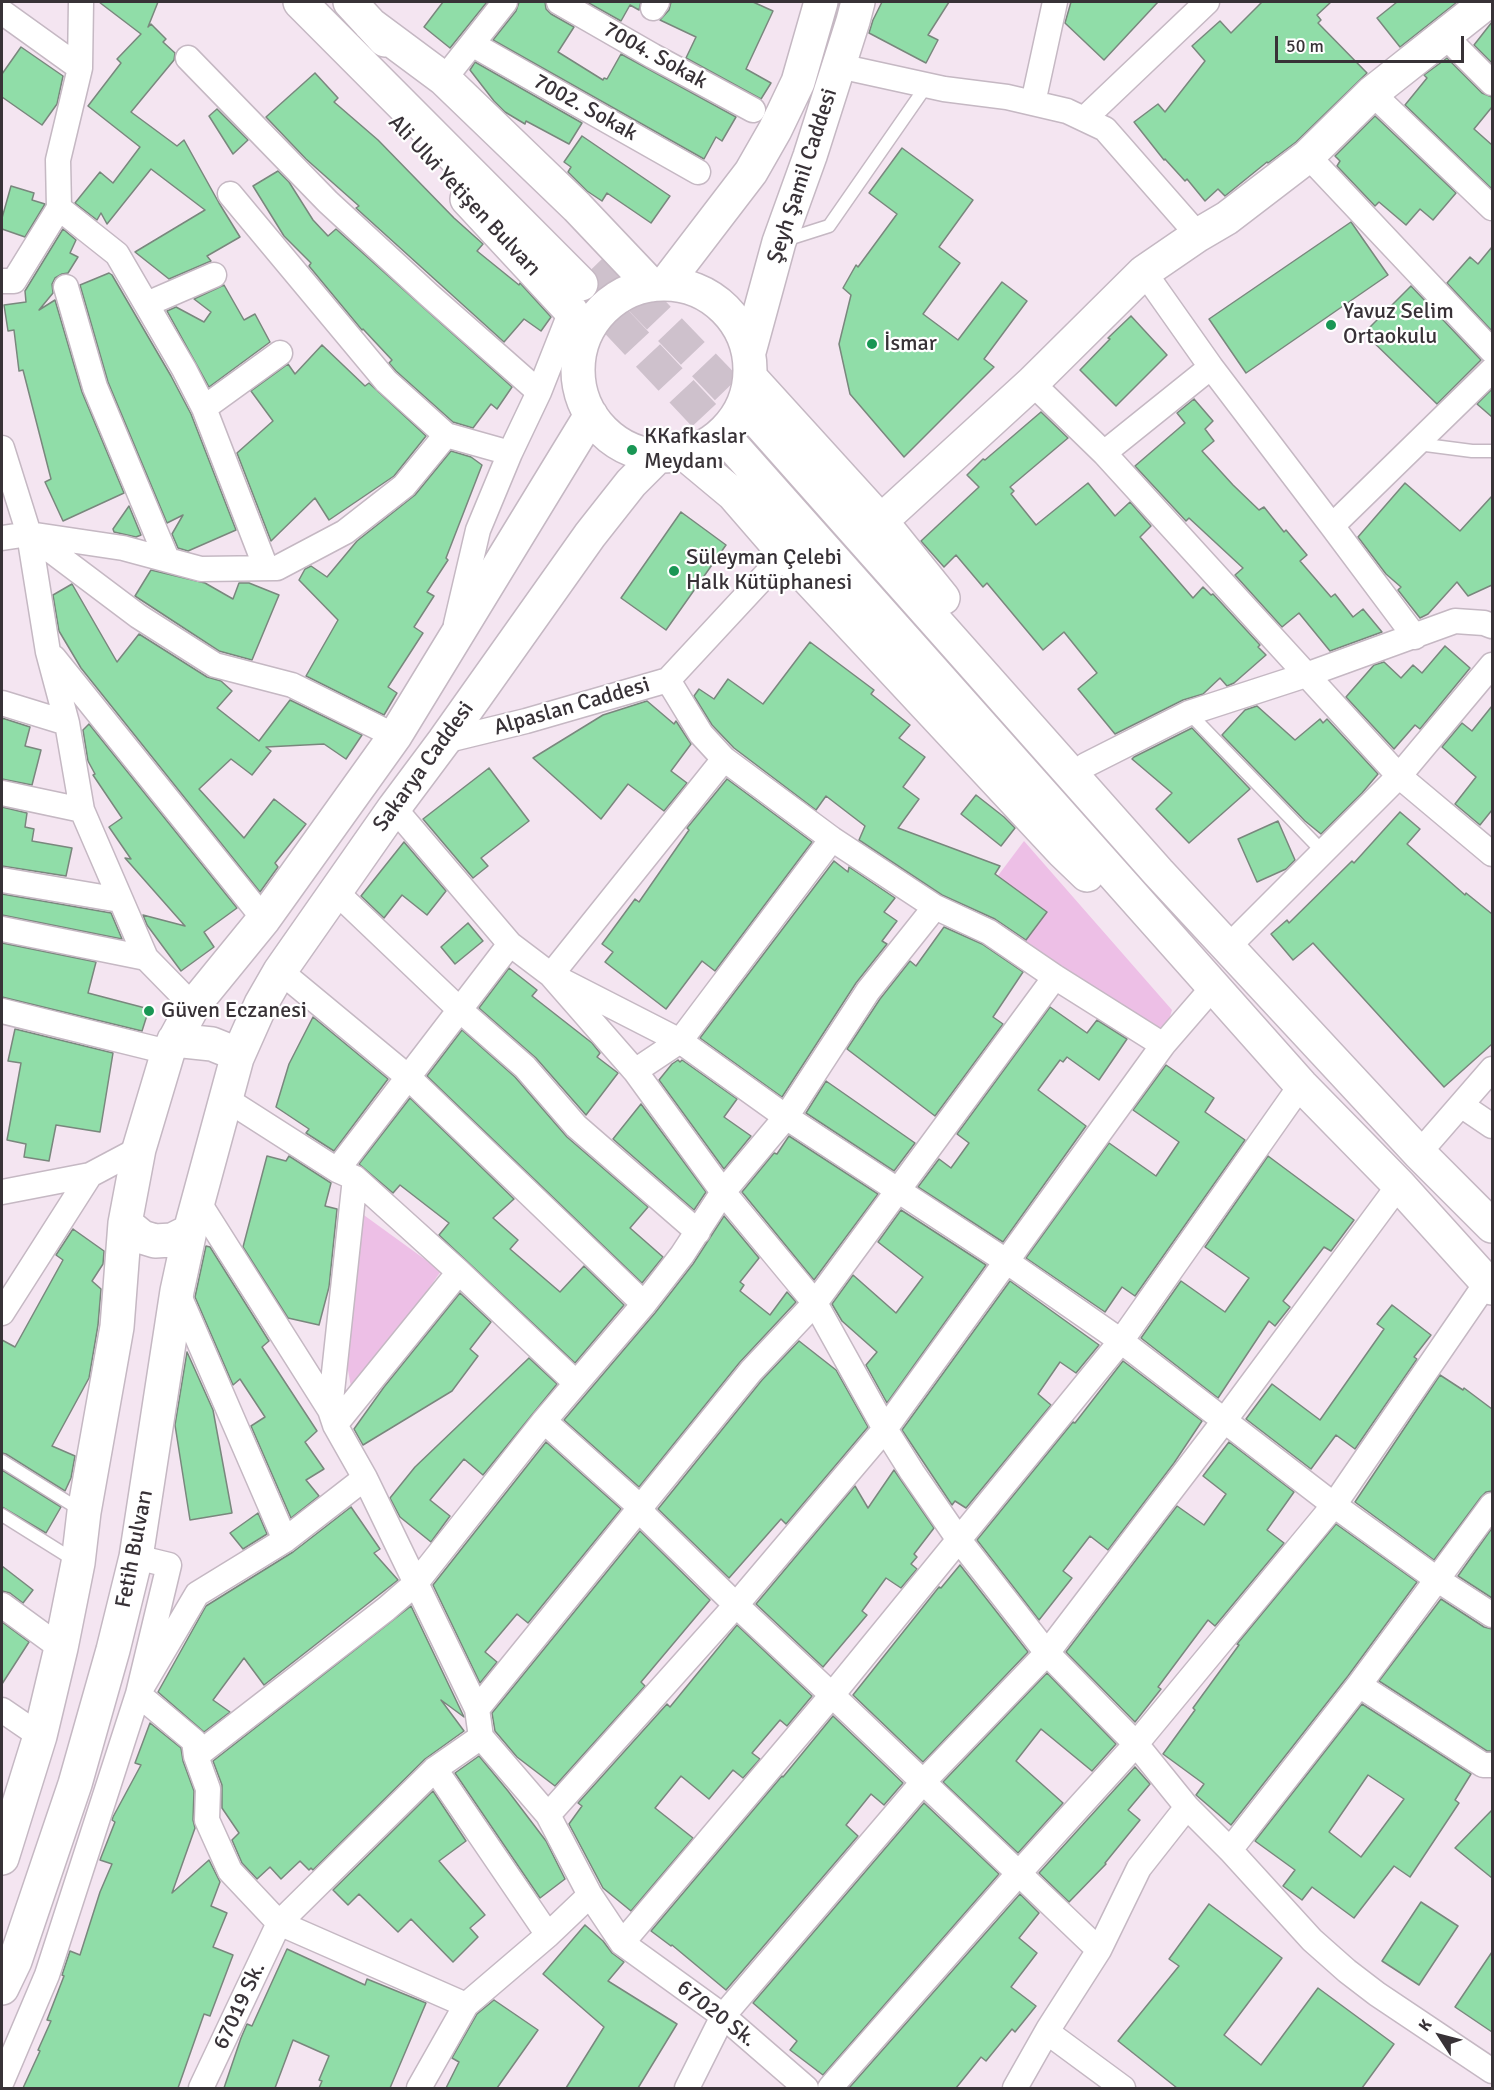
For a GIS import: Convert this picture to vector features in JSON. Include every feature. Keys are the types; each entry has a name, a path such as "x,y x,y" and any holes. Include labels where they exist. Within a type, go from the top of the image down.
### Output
{"main road":[{"name":"Ali Ulvi Yetişen Bulvarı","path":"300,2 350,50 579,311"},
{"path":"659,284 751,172 775,130 798,82 821,2"},
{"name":"Şeyh Şamil Caddesi","path":"750,365 779,242 839,66 858,2"},
{"path":"880,521 1032,383 1144,272 1227,218 1308,156 1372,93 1487,2"},
{"path":"360,13 444,79 659,284"},
{"path":"360,13 432,92 602,259"},
{"path":"750,365 744,404 729,427 709,444 671,455 632,450 608,436 591,415 580,390 579,311 597,316 615,299 638,287 659,284 692,287 718,302 738,324 750,365 982,646 1132,819 1158,872"},
{"name":"Sakarya Caddesi","path":"193,1006 264,919 394,736 452,644 574,439 591,415"},
{"path":"755,418 1158,872 1419,1153 1492,1226"},
{"path":"730,443 1301,1085 1399,1185 1490,1285"},
{"path":"671,455 733,494 785,554 1062,851 1098,885 1138,902"},
{"name":"Sakarya Caddesi","path":"226,1099 237,1058 261,1004 280,971 590,535 631,483 671,455"},
{"path":"2,1858 8,1813 40,1736 78,1563 84,1512 117,1328 125,1223 139,1149 171,1046 193,1006"},
{"path":"171,1046 212,1044 227,1050 237,1058"},
{"name":"Fetih Bulvarı","path":"2,1988 15,1961 75,1784 113,1650 136,1557 177,1291 226,1099"},
{"path":"125,1223 141,1237 155,1241 172,1240 195,1217"}],"street":[{"path":"2,281 14,281 59,208 58,160 80,68 81,2"},
{"path":"444,79 506,2"},
{"name":"7004. Sokak","path":"558,2 753,110"},
{"path":"1033,103 1054,2"},
{"path":"1084,119 1207,2"},
{"path":"2,12 80,68"},
{"path":"1444,35 1492,84"},
{"name":"7002. Sokak","path":"472,44 698,172"},
{"path":"188,58 328,202 539,392"},
{"path":"839,66 927,86 1007,97 1067,111 1084,119 1105,129 1198,235"},
{"path":"1372,93 1492,208"},
{"path":"1308,156 1492,351"},
{"path":"230,194 387,381 446,435 510,453"},
{"path":"59,208 117,254 147,304 204,408 266,568"},
{"path":"1144,272 1210,367 1414,637"},
{"path":"147,304 214,275"},
{"path":"66,287 95,387 168,560"},
{"path":"452,644 478,530 510,453 579,311"},
{"path":"204,408 280,353"},
{"path":"1104,453 1210,367"},
{"path":"1332,526 1492,369"},
{"path":"1032,383 1104,453 1399,776 1492,854"},
{"path":"2,538 29,534 123,548 201,569 277,568 345,532 404,486 446,435"},
{"path":"2,448 29,534 48,652 67,723 82,810 146,958 193,1006"},
{"path":"785,554 793,514"},
{"path":"29,534 138,616 215,665 292,685 394,736"},
{"name":"Alpaslan Caddesi","path":"444,741 526,722 668,680 785,554"},
{"path":"1086,765 1189,713 1306,675 1455,621 1484,623 1492,626"},
{"path":"48,652 264,919"},
{"path":"1228,947 1399,776 1492,665"},
{"path":"668,680 701,734 724,759 832,839 935,907 988,932 1163,1045"},
{"path":"2,703 67,723"},
{"path":"551,975 724,759"},
{"path":"2,793 82,810"},
{"path":"394,808 510,944 551,975 680,1041 786,1117 1006,1261 1121,1341 1334,1505 1438,1580 1492,1615"},
{"path":"635,1071 680,1041 832,839"},
{"path":"2,880 120,900"},
{"path":"336,892 460,1010 525,1066 576,1126 698,1233"},
{"path":"196,1756 386,1609 416,1583 544,1421 644,1304 698,1233 723,1192 786,1117 868,991 935,907"},
{"path":"2,929 146,958"},
{"path":"333,1418 346,1174 408,1077 510,944"},
{"path":"280,971 408,1077 644,1304"},
{"path":"551,975 635,1071 723,1192 815,1303 885,1429 959,1540 1047,1653 1136,1744 1187,1807 1230,1850 1312,1940 1377,1994 1492,2071"},
{"path":"477,1709 751,1371 815,1303 1055,977"},
{"path":"548,1815 736,1605 885,1429 1163,1045 1214,986"},
{"path":"2,1011 171,1046"},
{"path":"1419,1153 1492,1070"},
{"path":"195,1217 333,1418 365,1478 477,1709 481,1737 548,1815 590,1895 622,1943 832,1695 1121,1341 1301,1085"},
{"path":"226,1099 346,1174 459,1272 576,1383"},
{"path":"1461,1105 1492,1126"},
{"path":"2,1192 90,1175 139,1149"},
{"path":"2,1313 90,1175"},
{"path":"687,2088 723,2016 923,1782 1047,1653 1399,1185"},
{"path":"333,1418 459,1272"},
{"path":"830,2088 1018,1873 1136,1744 1334,1505 1490,1285"},
{"path":"177,1291 285,1540"},
{"path":"544,1421 640,1507 646,1517 736,1605 1099,1950"},
{"path":"138,1694 197,1594 285,1540 365,1478"},
{"path":"1230,1850 1359,1685 1492,1504"},
{"path":"2,2081 47,1975 138,1694 169,1565 136,1557"},
{"path":"2,1605 61,1648"},
{"path":"1359,1685 1483,1765 1492,1766"},
{"path":"138,1694 194,1741 196,1756 208,1789 207,1820 230,1871 279,1923 466,2005"},
{"path":"2,1710 40,1736"},
{"name":"67019 Sk.","path":"201,2088 279,1923 435,1768 481,1737"},
{"path":"435,1768 548,1935"},
{"path":"1015,2088 1099,1950 1139,1868 1187,1807"},
{"path":"419,2088 466,2005 548,1935 590,1895"},
{"name":"67020 Sk.","path":"622,1943 723,2016 806,2088"},
{"path":"1047,2032 1122,2088"}],"lane":[{"path":"779,242 829,226 927,86"},
{"path":"1418,444 1492,452"},
{"path":"1189,713 1324,853"},
{"path":"2,1461 84,1512"},
{"path":"2,1515 78,1563"}],"shaded area":[{"path":"1024,841 1172,1010 1168,1023 1158,1029 973,909"},
{"path":"361,1213 441,1271 353,1398 344,1348"}],"building":[{"path":"99,2 158,2 148,27 151,24 166,39 163,42 175,53 174,60 131,112 177,146 184,140 240,237 207,256 211,261 169,279 135,252 205,210 151,169 107,224 101,213 97,220 75,203 100,172 113,183 140,147 88,106 121,63 117,59 141,34"},
{"path":"443,2 487,2 450,48 424,27"},
{"path":"519,2 545,2 546,9 551,14 574,27 558,52 603,80 607,79 621,54 736,117 722,141 716,137 704,159 493,40 516,11"},
{"path":"587,2 641,2 639,10 630,5 621,21"},
{"path":"671,2 753,2 773,11 746,69 771,83 761,99 686,58 696,37 660,20 669,10"},
{"path":"882,2 949,2 928,35 938,40 926,63 869,33"},
{"path":"1071,2 1158,2 1104,60 1065,23"},
{"path":"1262,2 1331,2 1317,15 1321,20 1318,23 1367,73 1296,142 1225,196 1218,189 1205,201 1187,179 1185,181 1164,160 1134,122 1158,104 1165,112 1205,61 1192,46 1220,21 1231,33"},
{"path":"1397,2 1457,2 1400,47 1377,18"},
{"path":"1492,22 1492,63 1474,45"},
{"path":"21,47 63,76 57,104 42,125 2,97 2,74"},
{"path":"1447,58 1482,93 1492,97 1492,107 1474,129 1492,145 1492,189 1405,105 1427,78 1424,75"},
{"path":"475,62 582,123 569,144 505,112 470,70"},
{"path":"315,73 338,98 334,102 378,140 454,218 483,244 477,251 519,285 520,283 551,317 541,331 524,319 504,342 356,208 359,206 306,159 266,117"},
{"path":"217,109 248,140 233,154 209,116"},
{"path":"1375,116 1456,193 1433,220 1420,209 1406,225 1379,202 1375,206 1337,166 1340,161 1335,156"},
{"path":"582,136 670,196 651,223 607,193 602,201 587,191 568,172 571,167 564,162"},
{"path":"902,148 973,200 939,247 960,263 923,314 958,340 1002,282 1027,301 984,359 994,367 904,457 850,394 839,344 851,295 843,288 856,265 858,267 897,214 869,193"},
{"path":"278,171 289,182 313,220 328,236 336,229 512,387 497,409 491,404 473,428 453,422 396,371 389,363 392,360 362,330 309,266 311,263 284,236 253,186"},
{"path":"11,186 34,193 32,200 45,204 25,237 2,229 2,218"},
{"path":"1351,222 1388,275 1246,373 1209,319"},
{"path":"63,229 76,240 70,253 78,257 68,273 55,278 52,284 53,293 39,310 55,300 82,392 124,493 63,521 45,482 51,479 23,370 19,371 14,330 8,331 4,305 26,302 25,291"},
{"path":"1492,247 1492,331 1447,283 1470,257 1478,264"},
{"path":"109,273 171,376 191,414 236,530 188,551 178,548 172,534 183,515 167,523 108,382 80,285"},
{"path":"224,285 244,320 255,314 270,342 209,387 167,311 176,307 204,322 211,312 194,299"},
{"path":"1411,286 1481,360 1437,404 1364,333"},
{"path":"1131,316 1167,355 1116,406 1080,370"},
{"path":"322,345 365,386 369,383 426,436 394,476 329,520 315,498 271,541 237,453 273,421 251,391 288,364 295,374"},
{"path":"1492,389 1492,417 1477,404"},
{"path":"1194,399 1213,421 1205,429 1214,441 1202,451 1259,510 1264,507 1284,532 1286,530 1307,555 1300,561 1331,597 1335,594 1353,617 1363,609 1382,632 1330,651 1299,613 1282,627 1235,575 1243,568 1189,518 1186,521 1135,466 1185,423 1177,413"},
{"path":"1041,412 1068,438 1010,487 1014,491 1011,494 1036,525 1088,483 1115,516 1130,502 1151,526 1140,537 1193,598 1203,587 1211,595 1213,594 1260,645 1258,647 1266,655 1234,683 1227,686 1220,678 1203,694 1183,700 1115,734 1078,689 1097,673 1064,632 1043,650 987,583 983,587 956,555 944,567 921,541 979,487 967,475 983,459 985,460"},
{"path":"451,451 471,457 482,465 446,558 448,560 427,592 434,596 414,627 423,633 388,687 397,693 384,715 306,676 338,620 299,580 305,569 311,566 327,577 357,541 415,495"},
{"path":"1405,483 1460,531 1492,496 1492,585 1468,596 1457,582 1428,614 1420,618 1398,590 1401,587 1386,574 1358,537"},
{"path":"129,506 141,535 136,537 114,532 113,529"},
{"name":"Süleyman Çelebi Halk Kütüphanesi","path":"681,512 726,545 666,630 621,598"},
{"path":"151,570 205,583 233,599 239,583 249,583 279,595 252,660 219,651 135,596"},
{"path":"72,584 117,662 139,634 207,677 221,681 232,691 217,708 259,741 290,700 362,735 346,759 324,744 266,747 271,751 252,775 231,759 199,789 244,838 274,799 306,824 275,863 278,867 260,892 81,668 59,631 53,595"},
{"path":"810,642 874,690 871,694 910,725 899,738 925,757 903,787 919,799 898,828 1000,866 995,874 1047,912 1026,940 995,919 942,895 859,840 865,826 826,796 816,810 734,748 712,725 694,696 699,689 714,699 728,679 763,704"},
{"path":"1445,646 1470,668 1420,729 1415,725 1394,749 1346,697 1374,665 1384,662 1401,678 1413,665 1422,673"},
{"path":"647,701 674,724 676,721 691,744 671,771 687,783 664,811 628,784 601,819 533,758 603,715"},
{"path":"1257,706 1295,740 1320,719 1323,723 1327,719 1378,774 1321,834 1305,821 1222,735 1245,710"},
{"path":"1492,706 1492,810 1480,825 1455,804 1476,777 1442,747 1462,723 1472,731"},
{"path":"2,718 30,727 25,746 41,750 32,785 2,779"},
{"path":"89,724 237,908 204,932 214,947 181,971 147,925 143,915 185,926 125,858 131,859 109,827 122,818 93,775 95,774 88,761 83,730"},
{"path":"1192,728 1250,789 1189,843 1156,809 1172,793 1132,759"},
{"path":"489,768 529,821 481,858 488,866 473,878 423,819"},
{"path":"727,779 812,842 715,971 702,961 666,1009 605,962 613,952 602,944 635,899 639,902 689,830 687,828"},
{"path":"976,795 1015,828 1001,846 961,814"},
{"path":"2,807 27,813 25,827 34,829 32,841 72,848 66,876 2,866"},
{"path":"1400,812 1420,829 1407,844 1465,895 1466,893 1492,914 1492,1044 1444,1087 1313,943 1293,960 1271,934 1287,920 1289,923 1352,861 1354,863"},
{"path":"1278,821 1295,860 1286,869 1257,882 1238,839"},
{"path":"404,842 446,891 427,915 402,895 384,918 361,896"},
{"path":"834,861 848,872 849,867 895,898 884,912 897,921 882,941 887,944 856,983 782,1097 700,1038"},
{"path":"2,894 111,913 122,939 2,915"},
{"path":"468,923 483,941 455,964 441,947"},
{"path":"944,927 982,944 1023,972 993,1017 1003,1024 935,1116 847,1049 880,999 910,961 916,966"},
{"path":"2,943 96,962 88,993 149,1009 142,1031 2,997"},
{"path":"509,968 537,990 532,996 592,1043 600,1053 597,1057 618,1073 586,1115 536,1058 479,1008"},
{"path":"1050,1007 1087,1033 1097,1020 1127,1039 1099,1080 1067,1057 1063,1062 1060,1060 1038,1090 1086,1126 1003,1242 918,1187 939,1159 951,1168 969,1143 957,1134"},
{"path":"313,1017 388,1079 334,1151 306,1133 309,1129 276,1107 289,1064"},
{"path":"15,1029 113,1053 100,1132 56,1125 49,1161 24,1157 26,1144 7,1140 21,1063 8,1061"},
{"path":"462,1030 515,1077 567,1137 648,1207 630,1228 663,1257 642,1283 427,1076"},
{"path":"678,1060 680,1062 682,1060 737,1099 724,1117 751,1136 724,1169 659,1080"},
{"path":"1166,1065 1214,1098 1205,1112 1245,1140 1135,1296 1122,1287 1105,1312 1026,1258 1109,1143 1156,1176 1179,1142 1133,1110"},
{"path":"826,1081 915,1143 894,1171 806,1113"},
{"path":"410,1098 514,1199 493,1218 518,1240 510,1249 560,1292 584,1266 624,1305 575,1363 439,1235 449,1223 400,1185 393,1193 359,1164"},
{"path":"641,1104 706,1192 694,1210 613,1139"},
{"path":"789,1136 878,1194 814,1280 742,1192 774,1153 777,1154"},
{"path":"267,1156 286,1161 289,1156 331,1183 325,1206 337,1209 329,1287 319,1325 288,1318 243,1247"},
{"path":"1268,1156 1354,1220 1331,1251 1324,1247 1283,1301 1290,1307 1275,1326 1269,1321 1218,1398 1141,1338 1181,1281 1225,1312 1249,1278 1205,1247"},
{"path":"901,1210 986,1265 887,1403 866,1365 877,1352 842,1321 832,1304 853,1275 896,1313 923,1277 878,1242"},
{"path":"724,1216 759,1258 740,1282 744,1285 740,1291 770,1315 787,1292 796,1302 740,1362 639,1487 564,1420 655,1313 693,1264"},
{"path":"73,1229 104,1251 103,1264 92,1281 101,1289 98,1325 89,1378 52,1446 75,1456 71,1478 65,1491 2,1453 2,1340 15,1347 63,1260 56,1255"},
{"path":"206,1246 210,1247 269,1341 262,1347 317,1431 305,1442 324,1469 306,1480 319,1496 291,1518 251,1426 265,1417 240,1379 233,1385 195,1297"},
{"path":"1010,1281 1099,1345 1076,1373 1060,1362 1038,1394 1051,1405 966,1508 955,1501 952,1505 902,1430"},
{"path":"460,1293 491,1322 470,1349 478,1356 452,1391 363,1445 354,1429 384,1387"},
{"path":"1392,1305 1431,1335 1414,1357 1417,1359 1355,1449 1336,1435 1311,1469 1246,1419 1272,1384 1320,1420 1384,1329 1377,1324"},
{"path":"799,1341 836,1370 868,1427 786,1524 781,1519 729,1578 658,1509 762,1380"},
{"path":"187,1352 213,1410 232,1513 190,1520 175,1425"},
{"path":"529,1358 557,1384 483,1475 464,1459 430,1500 450,1516 431,1542 400,1517 390,1498 415,1467"},
{"path":"1123,1361 1202,1421 1174,1463 1108,1550 1090,1536 1063,1571 1072,1578 1039,1620 977,1540 1073,1422 1075,1423"},
{"path":"1440,1375 1463,1390 1464,1388 1492,1409 1492,1491 1486,1492 1481,1497 1434,1560 1355,1502"},
{"path":"546,1442 621,1509 528,1623 517,1614 485,1652 497,1662 480,1683 433,1585"},
{"path":"1229,1442 1294,1492 1267,1530 1284,1543 1215,1626 1208,1620 1158,1687 1161,1689 1135,1722 1066,1652 1177,1506 1204,1525 1226,1494 1203,1476"},
{"path":"2,1470 61,1507 46,1533 2,1507"},
{"path":"894,1470 934,1528 914,1554 917,1557 911,1564 917,1569 901,1588 886,1578 862,1611 867,1615 823,1667 756,1604 855,1486 868,1508"},
{"path":"351,1507 380,1549 374,1553 398,1580 264,1685 244,1658 213,1700 230,1712 204,1732 158,1692 206,1606 293,1552"},
{"path":"258,1513 267,1534 243,1549 230,1533"},
{"path":"1336,1524 1417,1582 1348,1676 1231,1825 1196,1795 1204,1784 1163,1754 1239,1645 1237,1644"},
{"path":"1492,1528 1492,1598 1458,1576"},
{"path":"640,1531 710,1600 641,1682 645,1686 555,1786 517,1757 495,1731 492,1713"},
{"path":"960,1565 1028,1652 923,1762 853,1695 939,1587 941,1588"},
{"path":"2,1566 33,1590 23,1603 10,1593 2,1591"},
{"path":"1441,1599 1484,1627 1492,1629 1492,1751 1487,1751 1379,1681"},
{"path":"411,1606 464,1717 441,1700 464,1731 425,1759 313,1870 311,1868 309,1870 300,1861 281,1879 270,1867 257,1879 242,1863 232,1840 239,1833 222,1808 222,1785 213,1761"},
{"path":"2,1622 29,1642 2,1684"},
{"path":"737,1625 812,1696 787,1726 780,1720 752,1753 760,1759 743,1778 733,1770 709,1799 681,1776 655,1808 693,1838 631,1911 603,1888 569,1824 582,1806 578,1803 667,1704 670,1707"},
{"path":"1047,1673 1116,1744 1092,1771 1041,1729 1016,1761 1063,1803 1018,1853 943,1782"},
{"path":"1362,1704 1471,1774 1455,1800 1459,1803 1410,1877 1394,1866 1354,1918 1312,1887 1302,1900 1283,1886 1295,1870 1255,1841","holes":["1368,1775 1404,1799 1361,1857 1329,1832"]},
{"path":"833,1716 903,1783 884,1805 871,1794 846,1825 858,1836 726,1990 672,1945 651,1931"},
{"path":"150,1723 181,1748 183,1761 194,1791 195,1828 172,1893 209,1860 220,1882 211,1906 227,1913 213,1947 233,1955 210,2016 204,2014 178,2088 23,2088 51,2021 47,2020 64,1976 62,1975 70,1951 80,1955 100,1892 112,1864 100,1860 115,1822 112,1820 113,1817 141,1765 135,1763"},
{"path":"479,1756 546,1841 565,1879 540,1898 455,1773"},
{"path":"1135,1767 1150,1784 1128,1810 1140,1820 1106,1864 1069,1902 1039,1873"},
{"path":"433,1791 466,1841 439,1861 485,1915 470,1928 478,1937 453,1962 411,1919 398,1932 359,1894 348,1905 333,1890"},
{"path":"924,1803 999,1874 823,2075 790,2050 797,2041 753,2003"},
{"path":"1492,1810 1492,1878 1455,1848"},
{"path":"1020,1894 1039,1913 1019,1938 1037,1953 1011,1987 1036,2006 1015,2032 1012,2029 986,2061 981,2057 956,2088 849,2088"},
{"path":"1421,1902 1458,1926 1419,1985 1382,1961"},
{"path":"1209,1904 1282,1958 1224,2035 1261,2065 1318,1988 1394,2044 1362,2088 1177,2088 1118,2041 1179,1966 1169,1959"},
{"path":"585,1925 624,1962 608,1981 677,2024 638,2088 566,2088 604,2027 543,1974"},
{"path":"287,1949 365,1985 367,1979 426,2003 390,2088 319,2088 322,2081 319,2080 329,2056 293,2040 275,2088 224,2088 247,2024 252,2026"},
{"path":"1492,1952 1492,2032 1455,2007"},
{"path":"494,2000 538,2030 497,2088 446,2088 459,2062 452,2058 477,2014"}],"tunnel":[{"path":"602,259 755,418"},
{"path":"581,284 730,443"}],"place":[{"name":"Yavuz Selim Ortaokulu","path":"1331,325"},
{"name":"İsmar","path":"872,344"},
{"name":"KKafkaslar Meydanı","path":"632,450"},
{"name":"Süleyman Çelebi Halk Kütüphanesi","path":"674,571"},
{"name":"Güven Eczanesi","path":"149,1011"}]}
